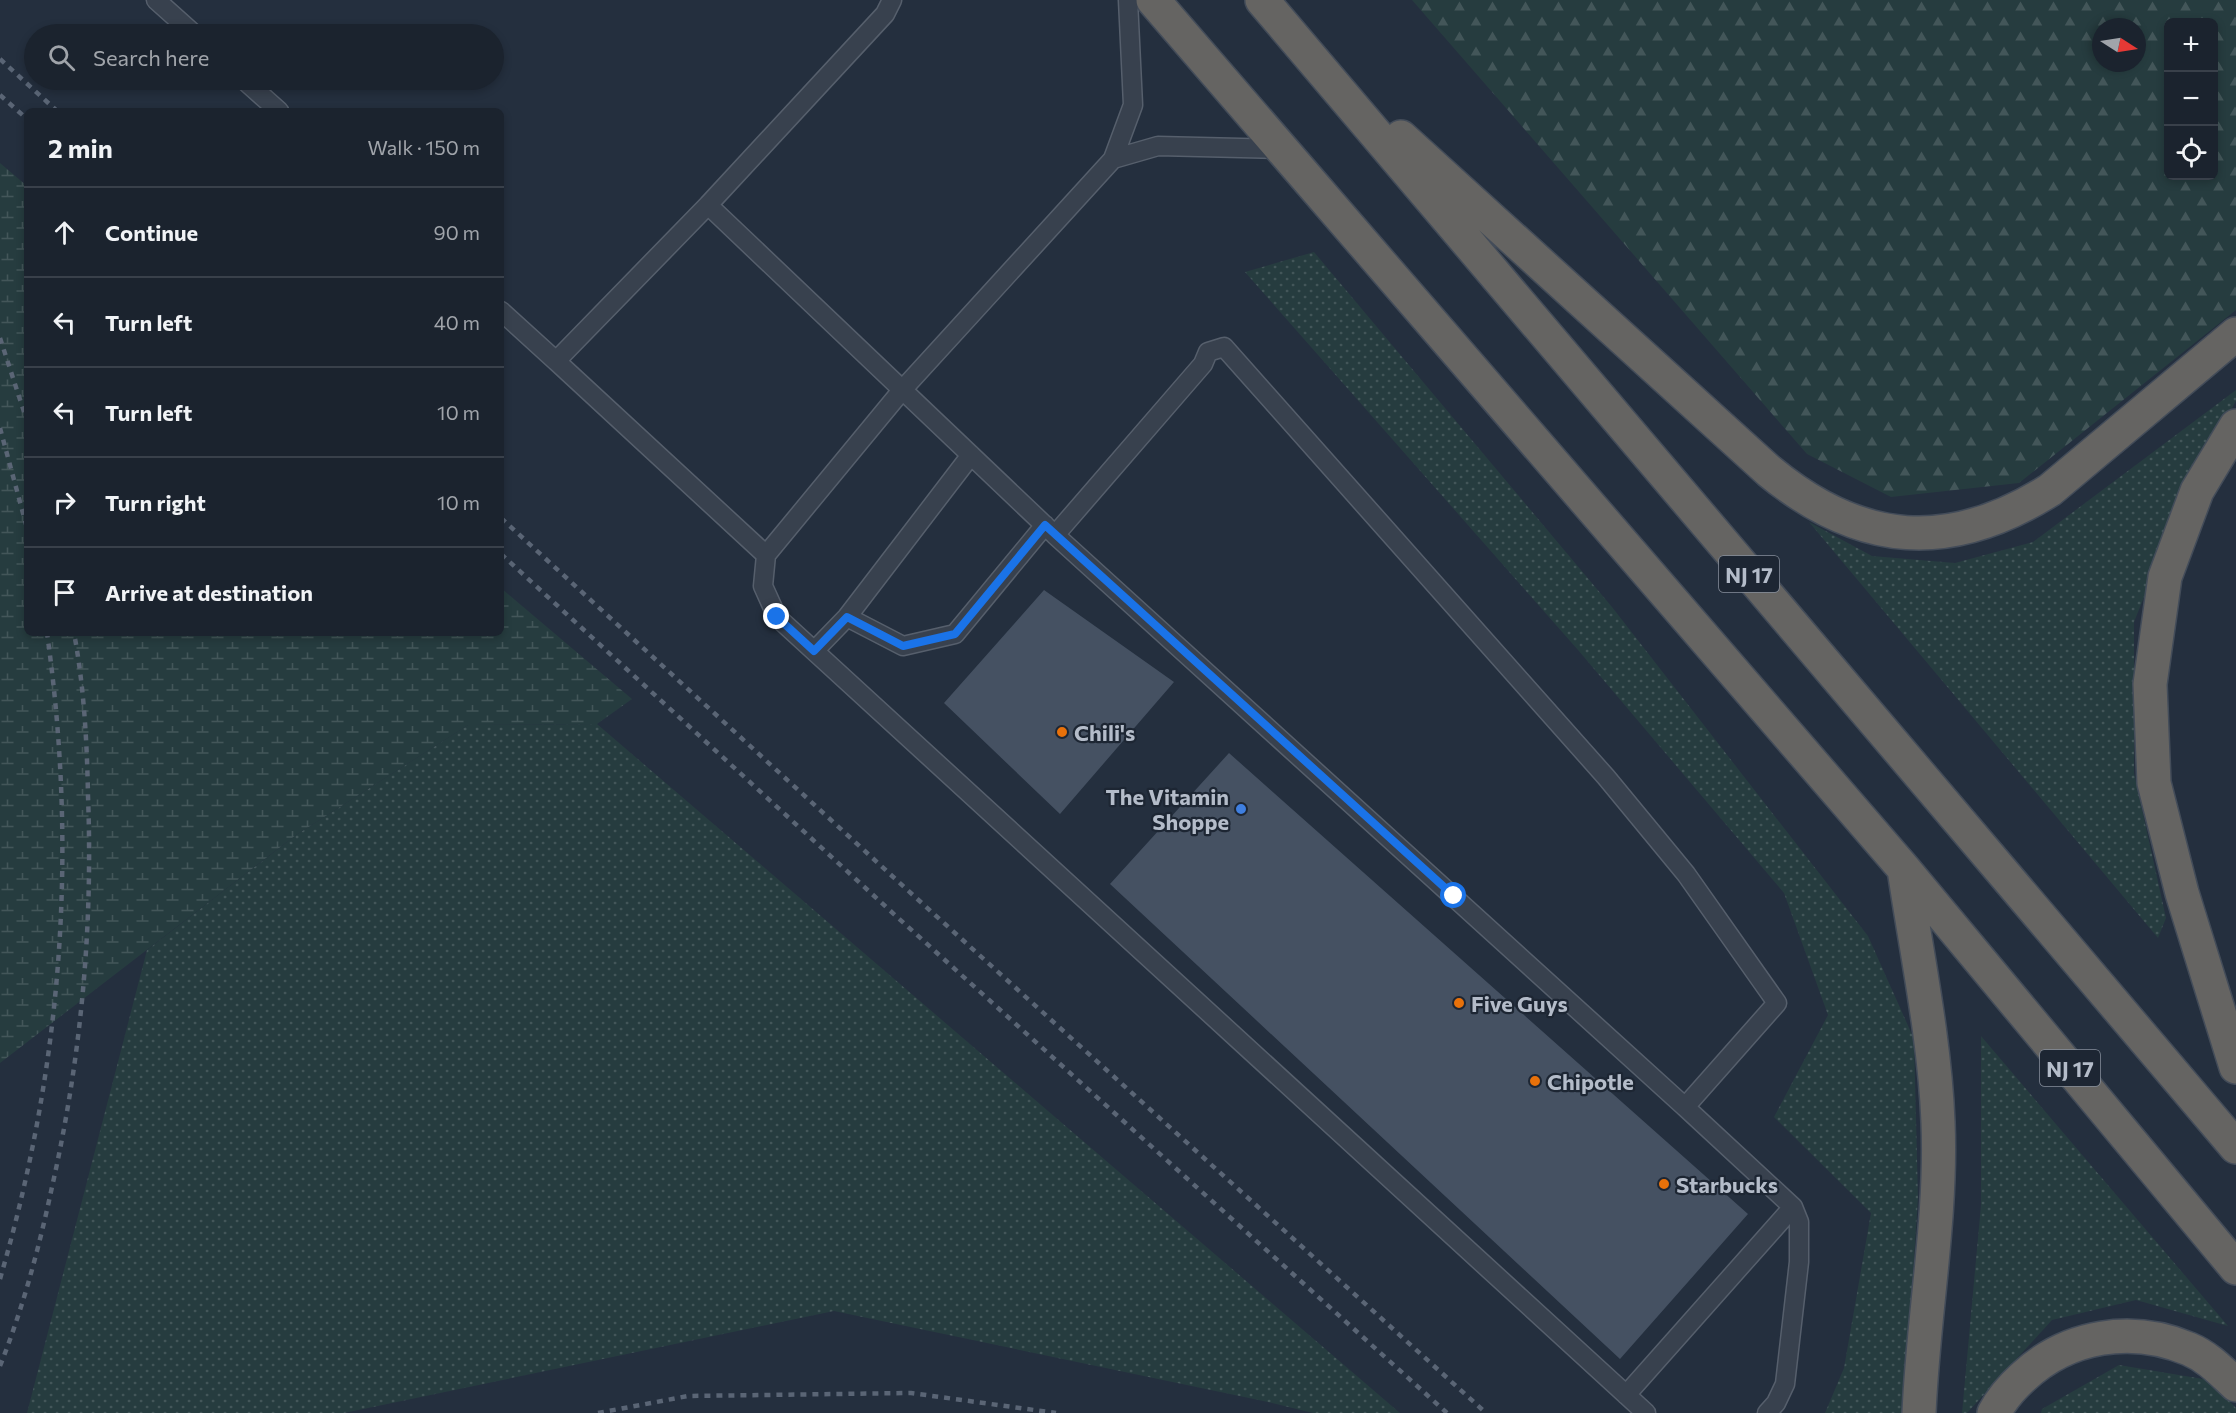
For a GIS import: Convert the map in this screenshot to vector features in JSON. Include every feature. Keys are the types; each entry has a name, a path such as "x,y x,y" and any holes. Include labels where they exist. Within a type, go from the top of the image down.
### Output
{"highway":[{"name":"NJ 17","path":"1153,0 1904,869 2236,1268"},
{"name":"NJ 17","path":"1262,0 2236,1147"},
{"path":"1306,51 1769,471 1796,493 1827,511 1859,524 1894,531 1929,533 1972,526 2023,507 2050,490 2236,334"},
{"path":"2236,426 2197,491 2165,577 2150,684 2154,783 2182,893 2236,1067"},
{"path":"1904,869 1930,1042 1938,1121 1937,1202 1919,1413"},
{"path":"1994,1413 2013,1386 2034,1366 2060,1351 2088,1340 2114,1336 2140,1336 2166,1340 2191,1350 2214,1363 2236,1385"}],"lane":[{"path":"156,0 183,24"},
{"path":"556,361 708,205 885,14 892,0"},
{"path":"1128,0 1133,105 1113,159 903,389 766,555 763,586 777,617 1646,1413"},
{"path":"255,90 276,108"},
{"path":"1113,159 1158,146 1282,149"},
{"path":"708,205 1050,530 1793,1206 1799,1222 1799,1262 1785,1384 1776,1403 1767,1413"},
{"path":"504,314 766,555"},
{"path":"847,617 903,646 955,634 1203,364 1208,352 1224,347 1606,777 1686,874 1777,1003 1685,1107"},
{"path":"814,651 847,617 971,454"},
{"path":"1626,1395 1793,1206"}],"green space":[{"path":"1412,0 2236,0 2236,310 2019,483 1891,497 1807,454"},
{"path":"0,163 24,183 24,636 504,636 504,591 632,699 597,724 468,725 296,835 0,1063"},
{"path":"1314,252 1612,607 1868,936 1914,1039 1918,1198 1904,1413 1825,1413 1844,1368 1871,1213 1774,1117 1828,1015 1784,893 1578,650 1245,272"},
{"path":"2236,390 2236,401 2192,478 2134,622 2134,773 2166,918 2158,938 1809,522 1872,556 1955,563 2033,542"},
{"path":"597,724 1400,1413 1313,1413 834,1311 344,1413 27,1413 147,950 296,835 468,725"},
{"path":"1981,1036 2228,1326 2136,1300 2052,1320 1967,1413 1962,1413 1981,1205"},
{"path":"2119,1365 2209,1380 2236,1408 2236,1413 2041,1413 2042,1409"}],"building":[{"path":"1044,590 1174,682 1060,814 944,703"},
{"path":"1229,753 1748,1214 1620,1359 1110,884"}],"railway":[{"path":"0,59 24,81"},
{"path":"34,90 54,108"},
{"path":"0,95 24,116"},
{"path":"0,338 24,412"},
{"path":"0,428 24,517"},
{"path":"504,521 914,896 1486,1413"},
{"path":"504,557 896,916 1447,1413"},
{"path":"0,1279 21,1199 38,1119 50,1039 58,959 62,878 61,797 56,715 47,636"},
{"path":"0,1366 23,1300 47,1210 71,1090 83,993 89,895 88,776 83,694 74,636"},
{"path":"598,1413 688,1396 911,1393 1056,1413"}],"place":[{"name":"Chili's","path":"1062,732"},
{"name":"The Vitamin Shoppe","path":"1241,809"},
{"name":"Five Guys","path":"1459,1003"},
{"name":"Chipotle","path":"1535,1081"},
{"name":"Starbucks","path":"1664,1184"}],"route":[{"path":"777,617 814,651 847,617 903,646 955,634 1045,525 1454,896"}]}
